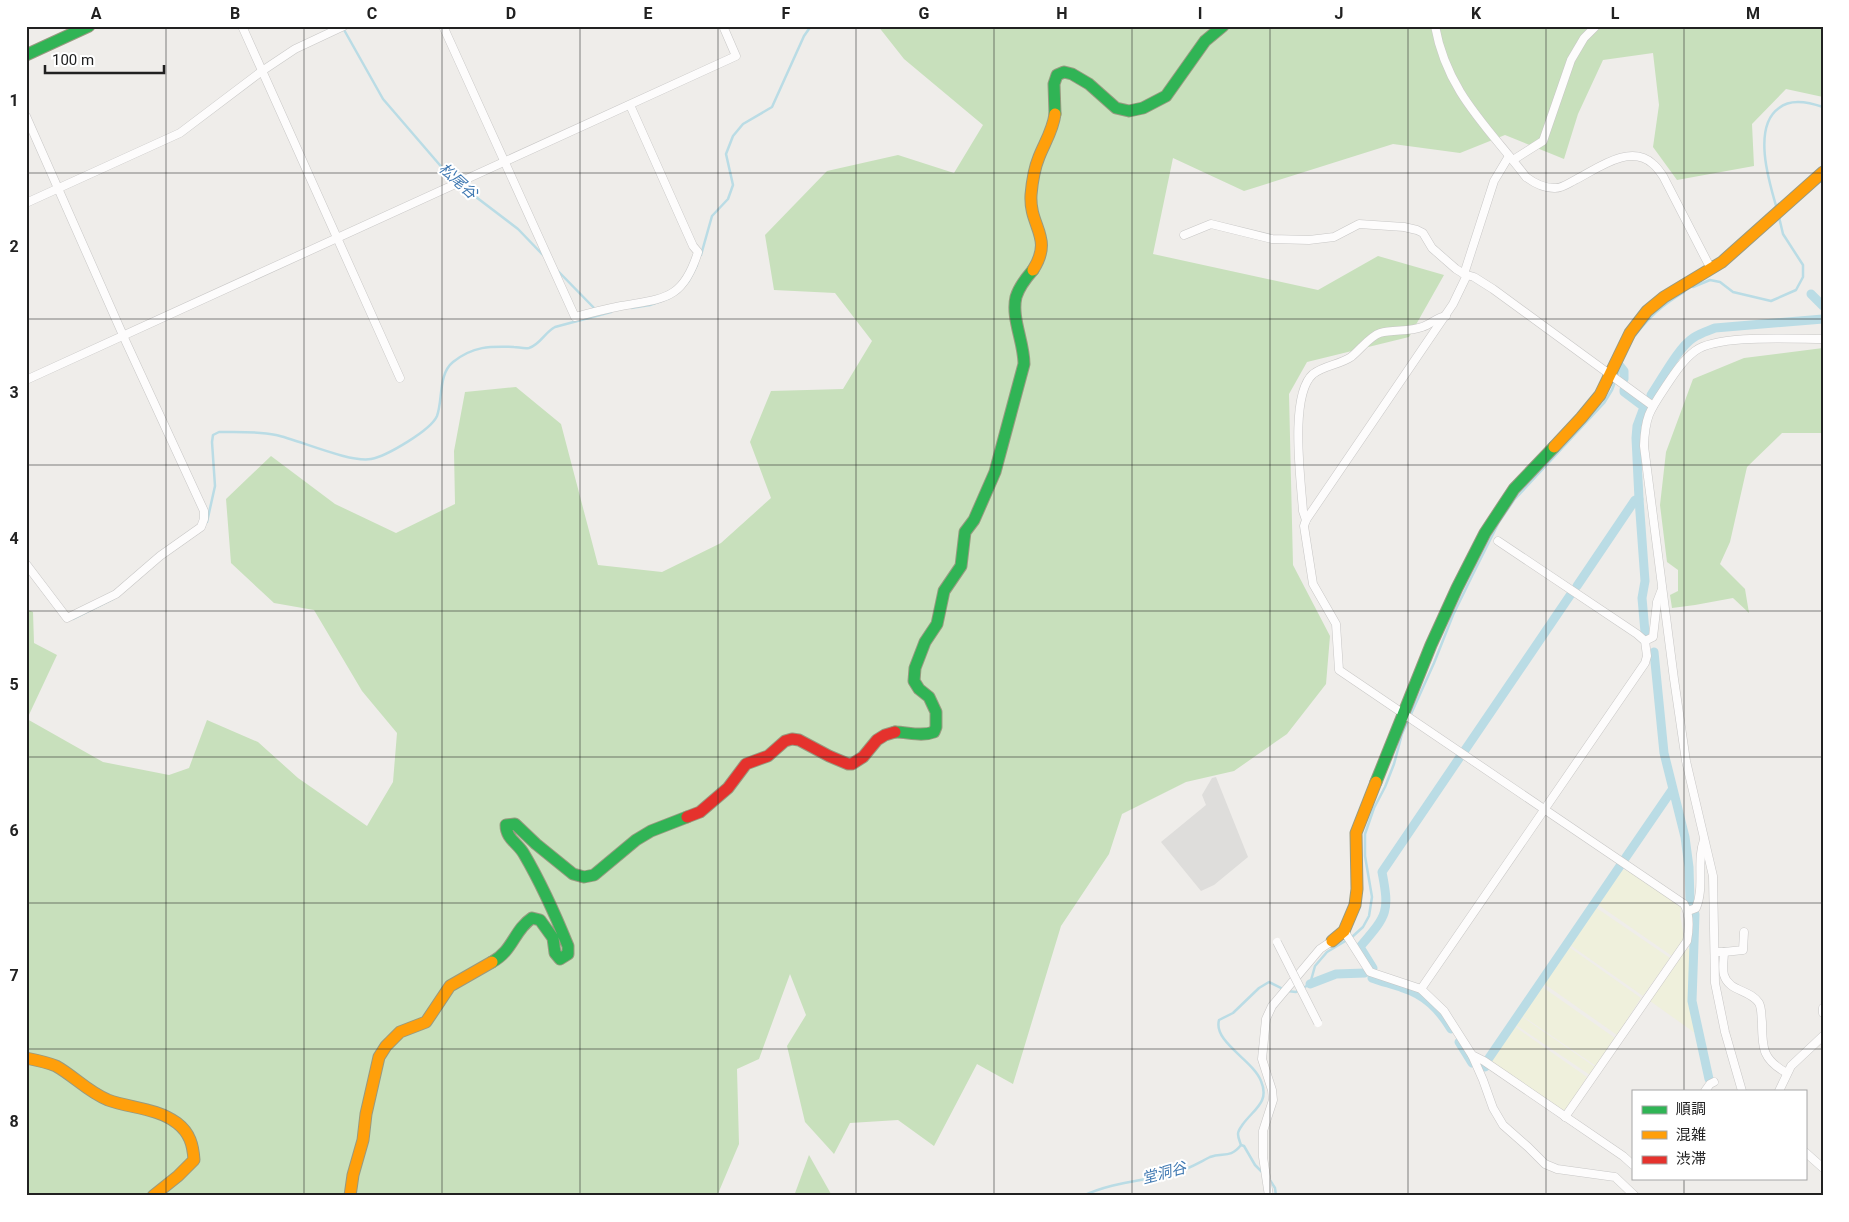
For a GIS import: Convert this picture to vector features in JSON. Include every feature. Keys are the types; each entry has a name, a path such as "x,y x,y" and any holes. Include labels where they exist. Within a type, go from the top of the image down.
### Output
{"main road":[{"path":"26,55 89,26"},
{"path":"350,1196 353,1175 362,1146 366,1114 377,1065 379,1057 386,1046 400,1032 426,1022 450,986 505,953 526,922 532,918 540,920 552,938 555,954 560,959 568,954 568,946 547,896 521,847 509,838 506,832 506,825 515,824 573,874 584,877 594,875 636,840 651,831 700,812 728,788 740,769 746,764 768,756 785,741 799,740 829,756 852,764 863,757 876,740 885,735 894,732 920,735 934,732 936,712 930,697 919,689 914,681 915,668 925,642 936,624 944,591 961,566 965,532 977,514 995,472 1024,364 1025,350 1015,310 1015,301 1020,288 1037,263 1041,252 1042,243 1031,198 1038,159 1049,140 1053,127 1055,79 1057,75 1064,72 1072,74 1089,84 1116,108 1129,112 1143,108 1166,96 1205,41 1223,26"},
{"path":"1332,941 1344,931 1355,905 1357,889 1356,833 1403,712 1446,612 1491,522 1520,483 1592,405 1604,388 1625,342 1646,311 1674,290 1721,262 1823,172"},
{"path":"26,1058 41,1060 58,1067 98,1096 151,1110 176,1123 186,1131 193,1144 194,1160 153,1196"}],"street":[{"path":"242,26 400,378"},
{"path":"26,203 180,133 262,71 295,49 344,26"},
{"path":"443,26 575,317 651,302 671,294 686,281 693,269 698,252 693,246 630,105"},
{"path":"26,380 736,56 723,26"},
{"path":"1435,26 1447,69 1457,90 1526,177 1536,184 1555,189 1616,159 1632,156 1644,158 1653,163 1663,176 1711,269"},
{"path":"1566,1117 1687,941 1689,934 1688,910 1684,904 1339,670 1336,624 1313,584 1304,526 1306,520 1446,316 1466,274 1494,181 1511,158 1543,141 1571,60 1584,38 1596,26"},
{"path":"26,116 204,511 204,519 200,527 160,556 116,594 68,618 26,564"},
{"path":"1184,235 1212,224 1272,240 1309,240 1334,237 1359,224 1404,227 1417,230 1423,234 1432,248 1456,269 1474,277 1492,289 1653,406"},
{"path":"1306,520 1303,512 1298,423 1306,383 1321,369 1345,361 1381,333 1420,328 1446,316"},
{"path":"1742,1090 1725,1032 1716,983 1713,876 1686,761 1644,446 1647,416 1687,358 1707,344 1724,340 1823,339"},
{"path":"1421,989 1644,663 1646,656 1645,641 1637,634 1498,541"},
{"path":"1645,641 1652,637 1657,602 1662,587"},
{"path":"1688,910 1696,908 1698,902 1701,870 1700,849 1704,838"},
{"path":"1344,931 1370,972 1421,989 1444,1011 1472,1055 1502,1125 1545,1164 1557,1169 1615,1177 1635,1196"},
{"path":"1715,952 1742,950 1744,932"},
{"path":"1270,1196 1263,1157 1263,1131 1273,1100 1272,1090 1262,1059 1266,1019 1272,1006 1320,949 1332,941"},
{"path":"1276,942 1318,1023"},
{"path":"1724,952 1723,973 1726,979 1732,987 1755,998 1761,1010 1763,1042 1767,1056 1774,1066 1787,1073"},
{"path":"1823,1008 1823,1013"},
{"path":"1779,1090 1791,1066 1823,1036"},
{"path":"1472,1055 1484,1061 1632,1163"},
{"path":"1706,1090 1714,1082"},
{"path":"1806,1153 1823,1168"}],"shaded area":[{"path":"1216,777 1248,857 1214,885 1201,891 1161,842 1206,805 1202,795 1212,778"}],"green space":[{"path":"878,26 1823,26 1823,97 1786,89 1752,124 1754,166 1677,180 1653,147 1659,105 1653,53 1603,60 1578,114 1564,159 1505,135 1460,153 1393,144 1244,191 1173,158 1153,254 1318,290 1378,256 1444,275 1409,337 1307,362 1289,394 1293,565 1330,636 1326,684 1287,734 1234,771 1186,782 1122,814 1109,854 1061,926 1013,1084 977,1064 934,1146 898,1120 850,1123 834,1154 805,1122 787,1046 806,1015 790,974 759,1059 737,1069 739,1144 717,1196 26,1196 26,609 33,612 34,643 57,655 27,719 103,762 169,775 189,768 207,720 258,742 298,778 367,826 393,782 397,733 362,691 314,610 274,603 231,563 226,499 271,456 335,504 396,533 455,504 454,451 465,392 516,387 561,424 598,565 662,572 721,543 771,498 750,442 771,391 843,389 872,341 835,293 774,290 765,235 827,171 898,155 954,173 983,125 904,59"},
{"path":"1823,348 1823,433 1782,433 1747,467 1730,542 1720,564 1745,589 1749,613 1733,598 1672,608 1670,595 1678,591 1678,570 1667,562 1660,505 1666,452 1693,379 1744,358"},
{"path":"1621,869 1629,871 1682,907 1680,914 1684,938 1672,956 1597,904"},
{"path":"1595,907 1670,958 1643,996 1570,945"},
{"path":"1569,947 1641,998 1617,1035 1543,983"},
{"path":"1686,948 1691,949 1688,989 1689,1006 1695,1033 1650,1001"},
{"path":"1541,986 1615,1038 1596,1066 1521,1015"},
{"path":"1521,1016 1595,1067 1590,1075 1516,1025"},
{"path":"1514,1026 1587,1077 1567,1109 1562,1111 1490,1062"},
{"path":"809,1155 831,1194 830,1196 794,1196"}],"waterway":[{"path":"701,255 712,216 728,199 733,185 726,154 733,136 743,124 772,107 804,36 811,26"},
{"name":"松尾谷","path":"343,28 383,99 451,178 518,229 544,256"},
{"path":"1777,209 1765,156 1764,141 1766,128 1771,117 1779,108 1789,103 1806,102 1823,107"},
{"path":"1693,287 1710,280 1720,282 1733,292 1771,301 1796,290 1803,277 1803,265 1783,234 1779,217"},
{"path":"688,282 697,265"},
{"name":"松尾谷","path":"556,269 596,310"},
{"path":"1633,338 1656,312 1684,292"},
{"path":"1811,294 1823,306"},
{"path":"631,308 650,305 669,298"},
{"path":"207,522 215,486 213,435 219,432 269,434 351,458 371,459 378,457 408,442 433,422 439,410 445,373 448,367 460,357 475,350 489,347 529,348 555,327 611,312"},
{"path":"1651,395 1670,364 1682,349 1701,333 1715,328 1823,319"},
{"path":"1620,366 1624,371 1624,379"},
{"path":"1262,1172 1255,1165 1244,1146 1241,1145 1238,1134 1243,1124 1260,1105 1264,1094 1263,1088 1257,1073 1222,1036 1219,1020 1233,1013 1259,988 1269,982 1287,991 1296,992 1310,984 1315,966 1327,952 1352,937 1363,927 1369,916 1372,897 1365,856 1365,834 1374,808 1394,764 1402,734 1453,615 1499,522 1514,500 1604,403 1612,390 1620,368"},
{"path":"1624,390 1624,392 1644,407 1637,426 1636,438 1645,581 1642,598 1645,632"},
{"path":"1577,586 1635,500 1639,499"},
{"path":"1465,750 1571,594"},
{"path":"73,619 113,599"},
{"path":"1654,652 1664,753 1685,837 1689,867 1690,902"},
{"path":"1373,968 1360,947 1376,928 1384,913 1386,897 1382,872 1460,757"},
{"path":"1624,860 1672,790"},
{"path":"1489,1058 1620,866"},
{"path":"1695,914 1692,1001 1709,1079"},
{"path":"1310,984 1336,974 1365,973"},
{"path":"1372,978 1411,991 1425,999 1442,1015 1451,1029"},
{"path":"1459,1042 1472,1063"},
{"path":"1480,1066 1485,1067"},
{"name":"堂洞谷","path":"1083,1196 1105,1188 1179,1172 1210,1157 1230,1154 1241,1145"},
{"path":"1268,1177 1275,1188 1276,1196"}],"traffic: fast":[{"path":"26,55 89,26"},
{"path":"1055,114 1054,84 1057,75 1064,72 1072,74 1089,84 1116,108 1129,111 1143,108 1166,96 1205,41 1223,26"},
{"path":"895,732 924,734 934,732 936,727 936,712 929,697 919,689 914,681 915,668 925,642 937,624 944,591 961,566 965,532 974,520 995,472 1024,364 1016,322 1016,297 1023,283 1033,270"},
{"path":"1376,782 1431,645 1485,533 1514,489 1554,447"},
{"path":"492,962 505,952 521,928 532,918 540,920 553,938 555,953 560,959 568,954 568,946 548,899 522,850 508,834 506,825 515,824 573,874 584,877 594,875 636,840 651,831 687,817"}],"traffic: slow":[{"path":"1033,270 1039,259 1041,240 1031,206 1032,186 1037,162 1051,131 1055,114"},
{"path":"1554,447 1600,395 1630,333 1647,311 1664,297 1722,262 1823,172"},
{"path":"1332,941 1344,931 1355,905 1357,889 1356,833 1376,782"},
{"path":"350,1196 379,1057 386,1046 400,1032 426,1022 450,986 492,962"},
{"path":"26,1058 56,1066 94,1093 108,1100 161,1114 177,1123 185,1131 193,1149 194,1160 153,1196"}],"traffic: jam":[{"path":"687,817 700,812 728,788 746,764 768,756 785,741 799,740 829,756 852,764 863,757 877,740 895,732"}]}
